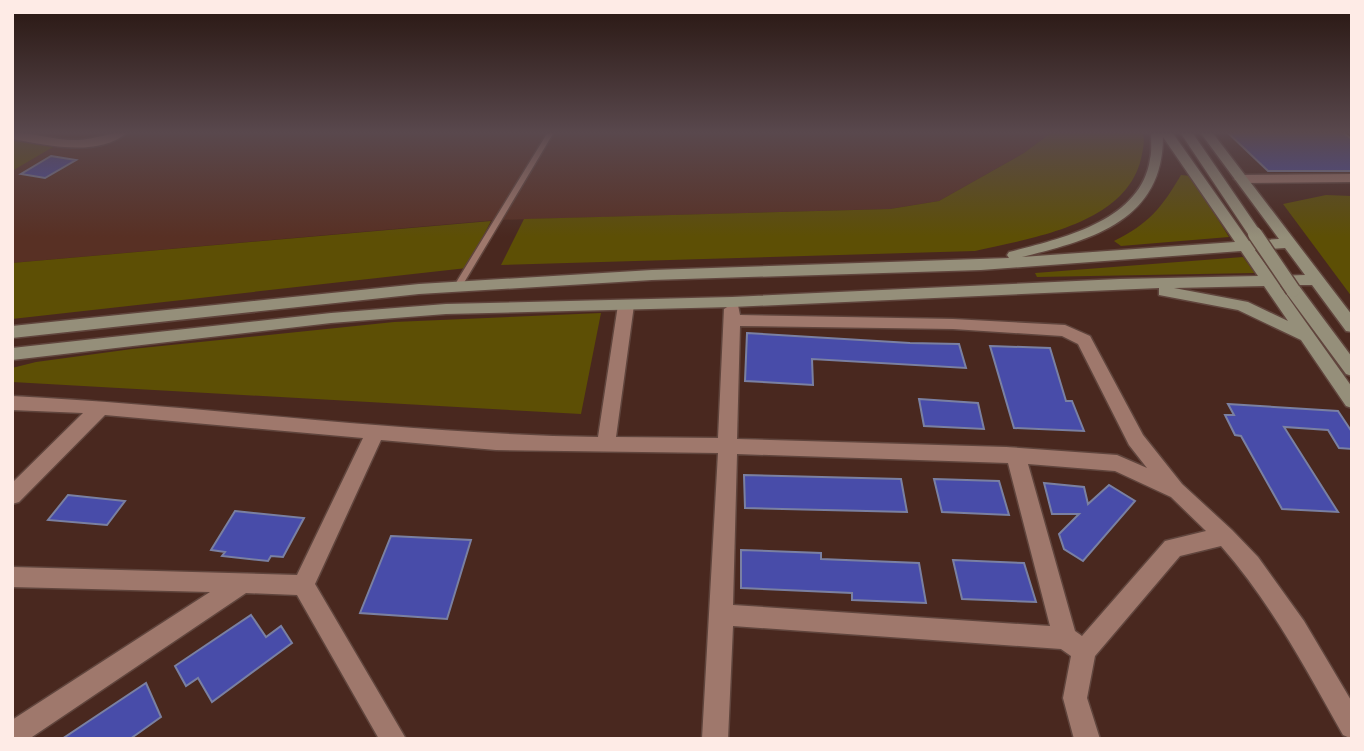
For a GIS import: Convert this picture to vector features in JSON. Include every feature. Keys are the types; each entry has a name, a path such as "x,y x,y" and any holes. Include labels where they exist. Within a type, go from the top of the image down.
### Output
{"main road":[{"path":"971,265 1063,243 1111,221 1133,207 1150,182 1156,167"},
{"path":"1193,167 1293,290 1352,370"},
{"path":"1207,167 1249,239 1267,280 1352,401"},
{"path":"1232,167 1352,327"},
{"path":"12,332 458,286 652,275 971,265 1249,239 1289,243"},
{"path":"12,354 331,318 446,309 626,304 732,311 1121,284 1316,280"},
{"path":"1121,284 1230,302 1258,311 1307,336"}],"street":[{"path":"1241,179 1352,178"},
{"path":"606,444 626,304"},
{"path":"715,739 732,311 1065,331 1084,340 1136,440 1178,491 1250,564 1296,629 1348,711"},
{"path":"12,403 101,407 496,443 728,446 1016,456 1117,463 1178,491"},
{"path":"12,496 101,407"},
{"path":"303,584 376,431"},
{"path":"1016,456 1075,645 1075,698 1087,739"},
{"path":"722,615 1075,645 1173,548 1225,536"},
{"path":"12,577 303,584"},
{"path":"12,735 243,583"},
{"path":"303,584 393,739"}],"lane":[{"path":"458,286 530,167"}],"shaded area":[{"path":"12,167 999,167 939,201 890,209 496,220 12,263"},
{"path":"999,167 1138,167 1132,181 1116,199 1096,214 1048,234 975,251 501,265 524,219 890,209 939,201"},
{"path":"1181,175 1191,176 1229,237 1121,246 1114,241 1154,214"},
{"path":"1326,195 1352,196 1352,297 1283,204"},
{"path":"491,221 467,268 12,319 12,263"},
{"path":"1243,257 1255,273 1037,277 1035,273"},
{"path":"601,313 581,414 12,382 12,368 36,362 132,349 394,322"}],"building":[{"path":"33,167 64,167 45,178 21,174"},
{"path":"1264,167 1352,167 1352,171 1268,171"},
{"path":"747,333 959,344 966,368 812,359 813,385 745,381"},
{"path":"990,346 1050,348 1066,401 1072,401 1084,431 1014,428"},
{"path":"919,399 978,403 984,429 924,426"},
{"path":"1228,404 1338,411 1352,432 1352,449 1339,448 1328,430 1284,427 1338,512 1282,509 1241,436 1235,435 1225,415 1234,415"},
{"path":"744,475 901,479 907,512 745,508"},
{"path":"934,479 999,481 1009,515 942,512"},
{"path":"1044,483 1084,487 1088,504 1109,485 1135,501 1083,561 1064,549 1059,534 1079,514 1052,514"},
{"path":"68,495 125,501 107,525 48,520"},
{"path":"235,511 304,518 283,557 271,556 268,561 222,556 225,552 211,550"},
{"path":"391,536 471,540 447,619 360,613"},
{"path":"741,550 821,553 821,559 919,563 926,603 852,600 852,593 741,588"},
{"path":"953,560 1024,563 1036,602 962,599"},
{"path":"251,615 266,637 281,626 292,643 212,702 198,678 186,686 175,666"},
{"path":"146,683 161,717 130,739 62,739"}]}
